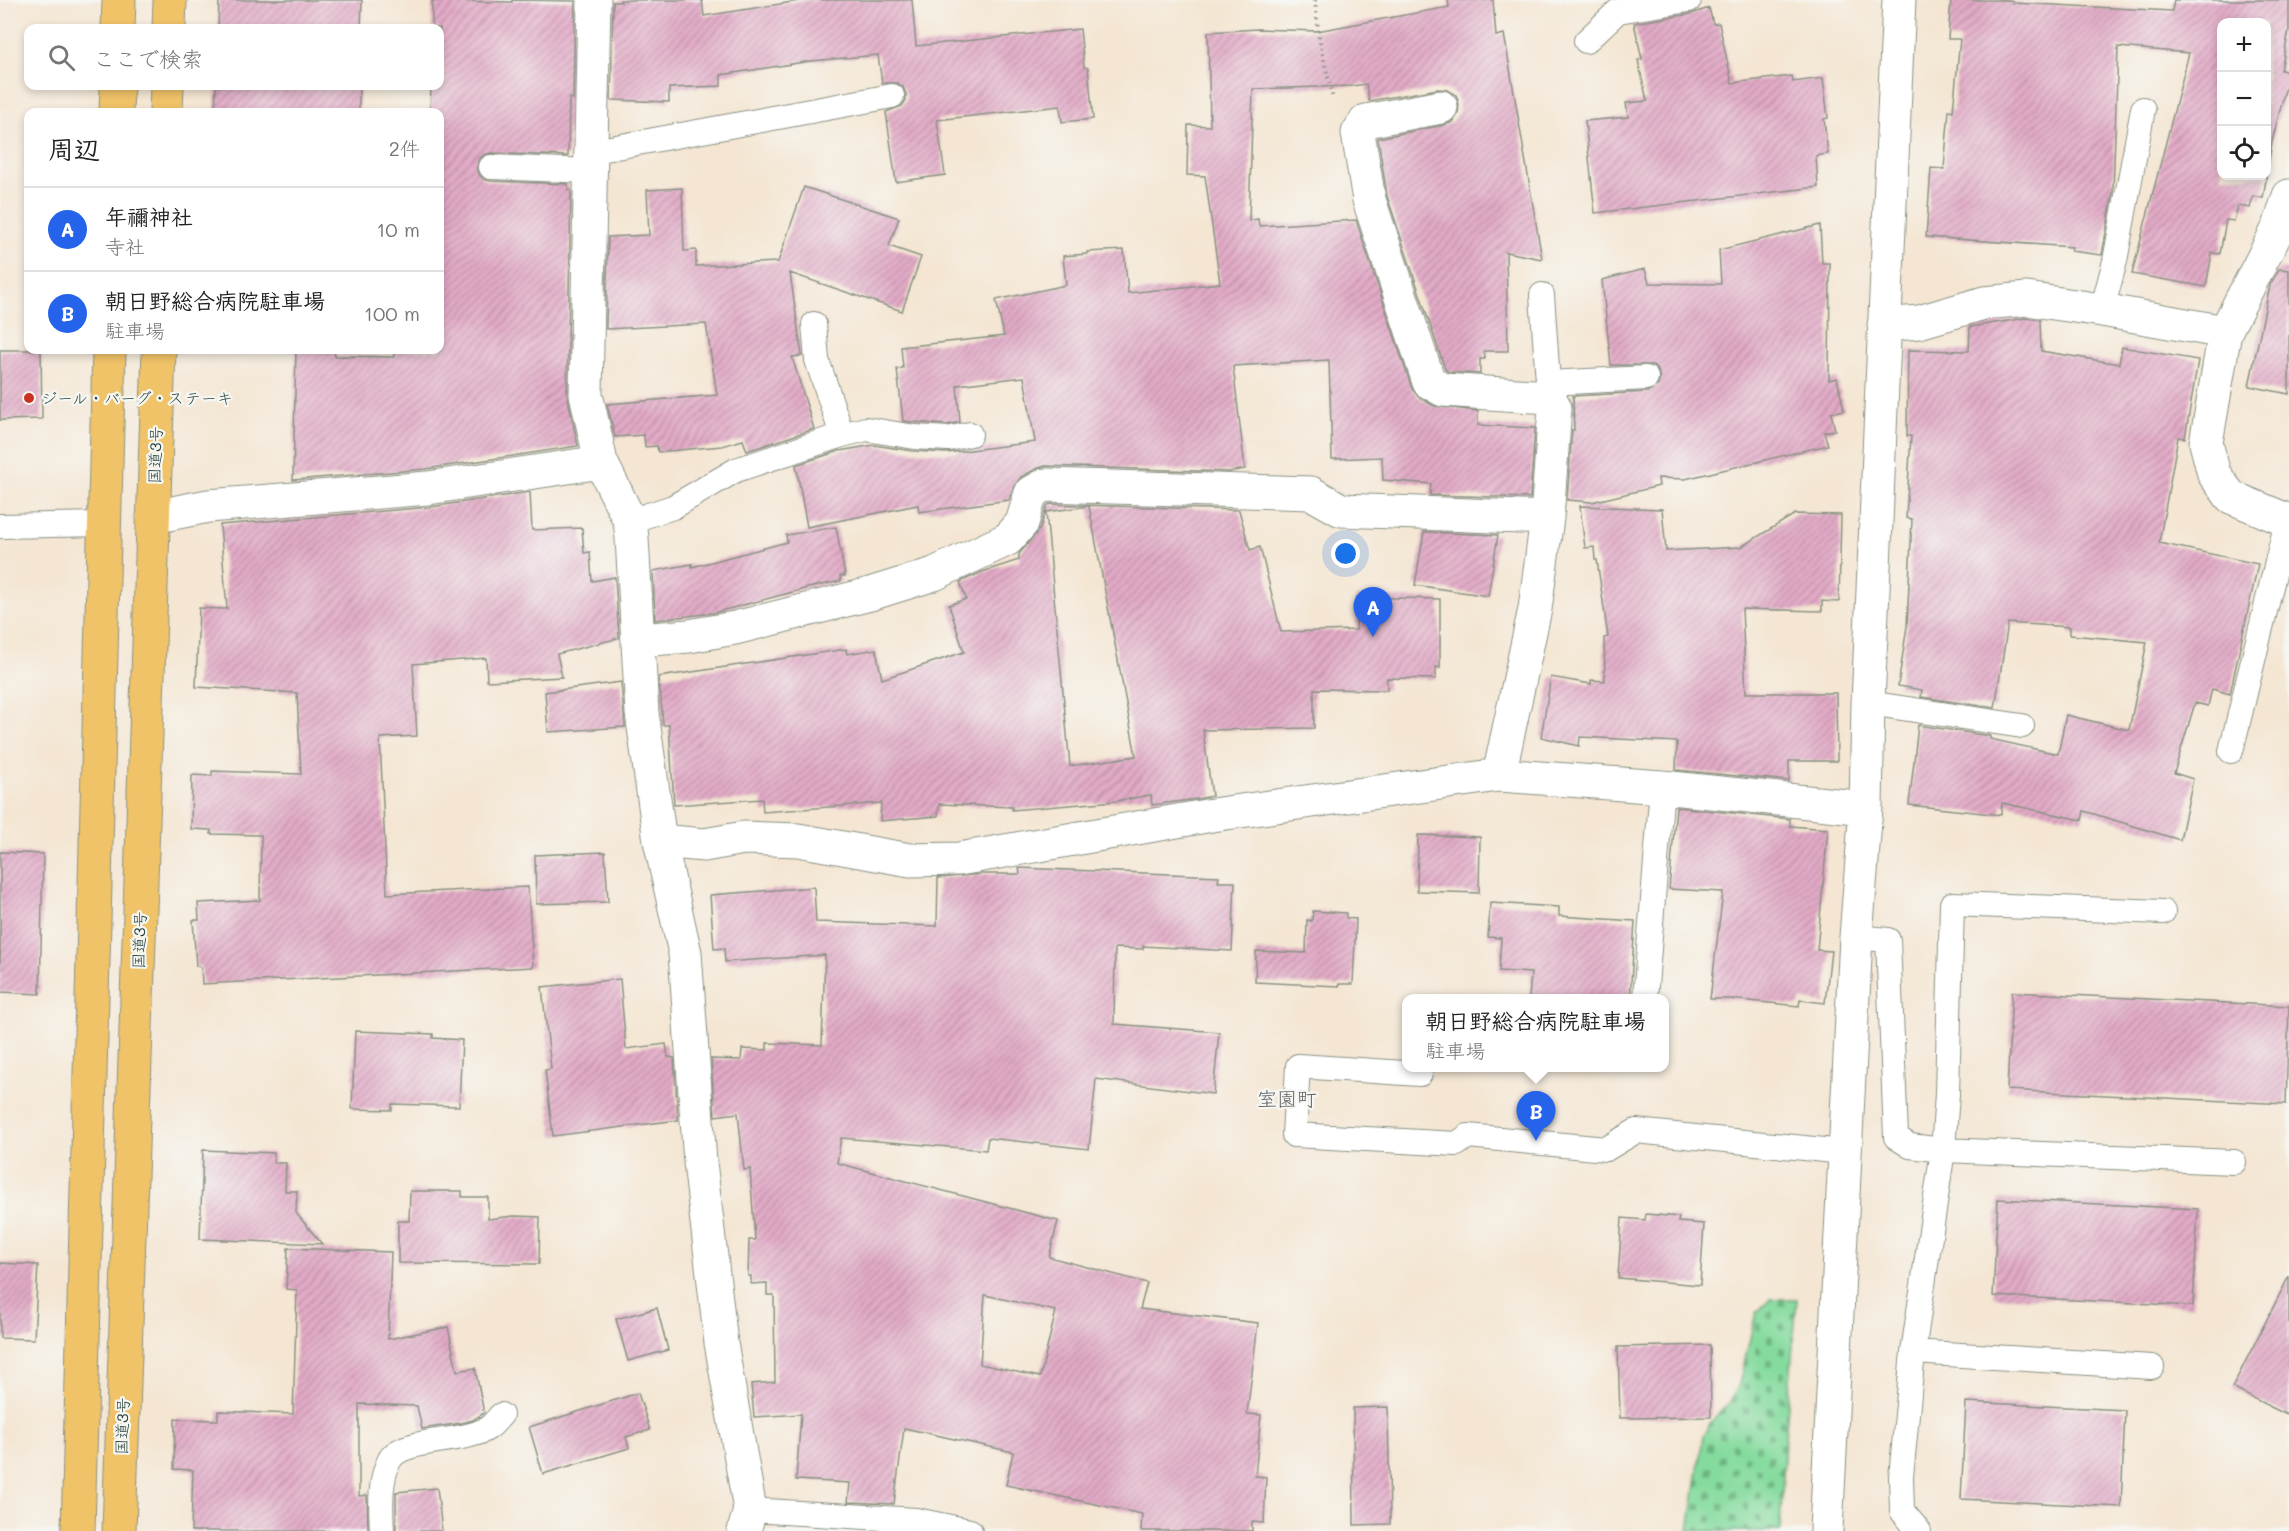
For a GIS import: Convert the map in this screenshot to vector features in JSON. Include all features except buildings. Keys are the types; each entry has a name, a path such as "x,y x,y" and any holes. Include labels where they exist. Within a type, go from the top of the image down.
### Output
{"highway":[{"path":"118,24 119,0"},
{"path":"169,24 170,0"},
{"path":"116,108 117,90"},
{"path":"166,108 167,90"},
{"path":"78,1531 90,1184 109,354"},
{"name":"国道3号","path":"119,1531 159,354"}],"street":[{"path":"594,0 586,394 601,462 630,521 642,713 660,841 685,953 700,1162 719,1332 747,1520"},
{"path":"1826,1531 1844,1152 1866,808 1868,703 1899,0"},
{"path":"1441,107 1366,121 1358,133 1369,200 1429,382 1443,390 1549,390 1555,408 1547,518 1535,609 1499,775"},
{"path":"2288,521 2231,497 2214,474 2206,443 2225,332 2279,227 2289,196"},
{"path":"1884,325 1919,322 1984,303 2027,299 2225,332"},
{"path":"153,517 208,506 428,488 601,462"},
{"path":"639,640 689,636 735,628 870,594 934,574 1008,539 1022,523 1030,493 1045,485 1311,493 1341,510 1547,518"},
{"path":"660,841 704,845 744,838 798,840 910,860 958,859 1212,815 1499,775 1662,787 1866,808"}],"lane":[{"path":"1586,41 1618,11 1689,0"},
{"path":"490,167 590,162 892,96"},
{"path":"2102,310 2115,261 2143,109"},
{"path":"1542,295 1549,390 1646,378"},
{"path":"814,324 817,360 842,435"},
{"path":"630,521 673,507 736,470 842,435 866,429 948,439 970,434"},
{"path":"2231,751 2288,521"},
{"path":"0,526 104,524"},
{"path":"1868,703 2022,726"},
{"path":"1645,994 1662,787"},
{"path":"1919,1531 1902,1511 1900,1477 1913,1352 1943,1149 1947,1094 1952,904 2163,912"},
{"path":"1856,937 1888,940 1896,1137 1910,1146 2234,1162"},
{"path":"1420,1074 1298,1066 1294,1135 1457,1144 1468,1136 1606,1149 1636,1131 1844,1152"},
{"path":"1913,1352 2152,1366"},
{"path":"382,1531 384,1478 389,1459 398,1451 415,1445 465,1437 488,1428 501,1415"},
{"path":"747,1520 916,1520 970,1531"}],"path":[{"path":"1315,0 1319,38 1332,98 1358,133"}],"green space":[{"path":"1771,1299 1797,1299 1780,1531 1689,1531 1703,1436 1711,1422 1729,1403 1739,1385 1756,1313"}],"place":[{"name":"ジール・バーグ・ステーキ","path":"29,398"},
{"name":"年禰神社","path":"1373,637"},
{"name":"朝日野総合病院駐車場","path":"1536,1141"}],"district":[{"name":"室園町","path":"1287,1099"}]}
